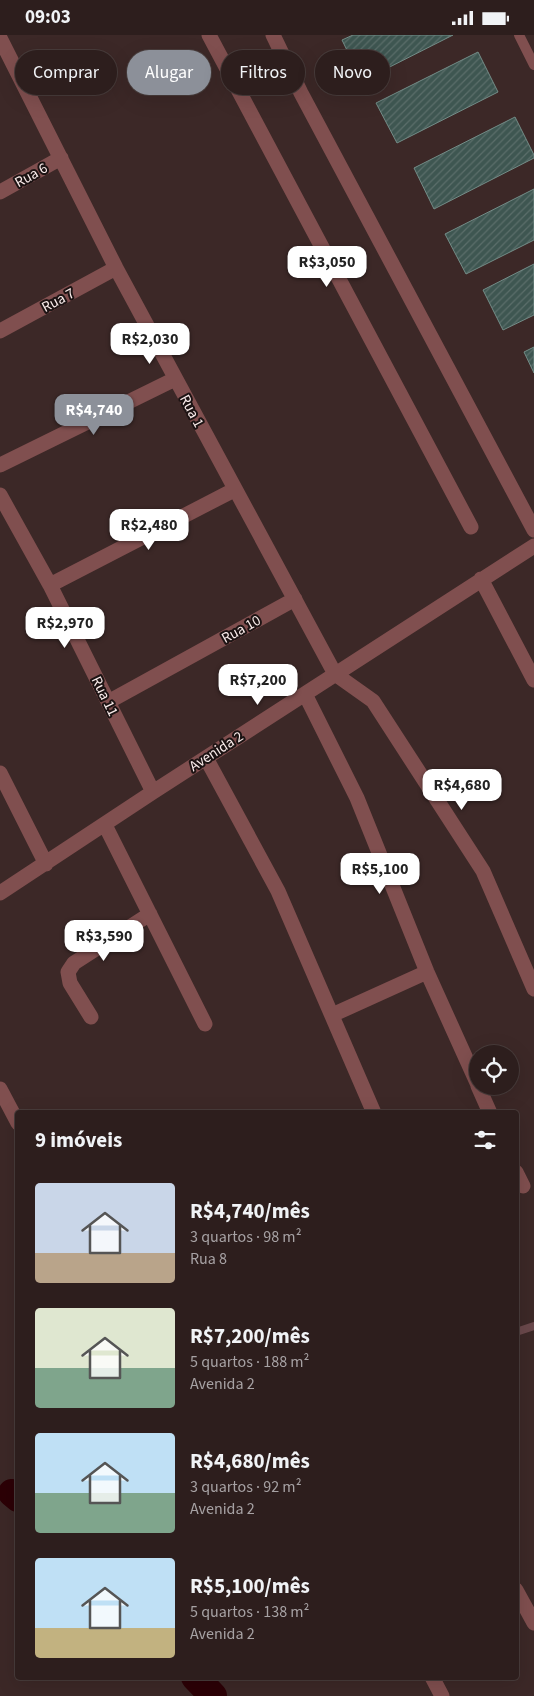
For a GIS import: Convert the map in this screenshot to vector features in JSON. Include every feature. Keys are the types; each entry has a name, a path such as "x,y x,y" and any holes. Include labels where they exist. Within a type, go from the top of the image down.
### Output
{"street":[{"path":"209,35 471,527"},
{"path":"273,35 301,93 534,531"},
{"name":"Rua 1","path":"0,38 5,59 61,158 116,268 234,490 335,674"},
{"name":"Rua 6","path":"0,192 61,158"},
{"name":"Rua 7","path":"0,331 116,268"},
{"path":"0,465 175,379"},
{"path":"50,585 234,490"},
{"name":"Rua 11","path":"0,495 50,585 153,792"},
{"name":"Avenida 2","path":"0,893 305,693 534,546"},
{"path":"481,579 534,680"},
{"name":"Rua 10","path":"108,702 295,599"},
{"path":"335,674 374,701 483,871 534,989"},
{"path":"305,693 357,798 427,971 469,1065"},
{"path":"206,758 278,891 373,1110"},
{"path":"2,781 46,864"},
{"path":"105,825 205,1024"},
{"path":"91,1017 70,983 68,972 74,963 150,915"},
{"path":"332,1015 427,971"},
{"path":"0,1089 15,1117"},
{"path":"482,1095 489,1110"},
{"path":"519,1177 523,1186"},
{"path":"519,1596 534,1623"},
{"path":"434,1680 442,1696"}],"lane":[{"path":"519,35 534,65"}],"building":[{"path":"353,35 453,35 390,67 390,50 347,50 342,40"},
{"path":"478,52 498,92 397,143 376,103"},
{"path":"515,117 534,158 434,209 414,168"},
{"path":"534,189 534,240 466,274 445,234"},
{"path":"534,264 534,315 503,330 483,290"},
{"path":"534,347 534,373 524,352"}],"waterway":[{"path":"519,1331 534,1326"},
{"path":"198,1680 213,1696"}]}
